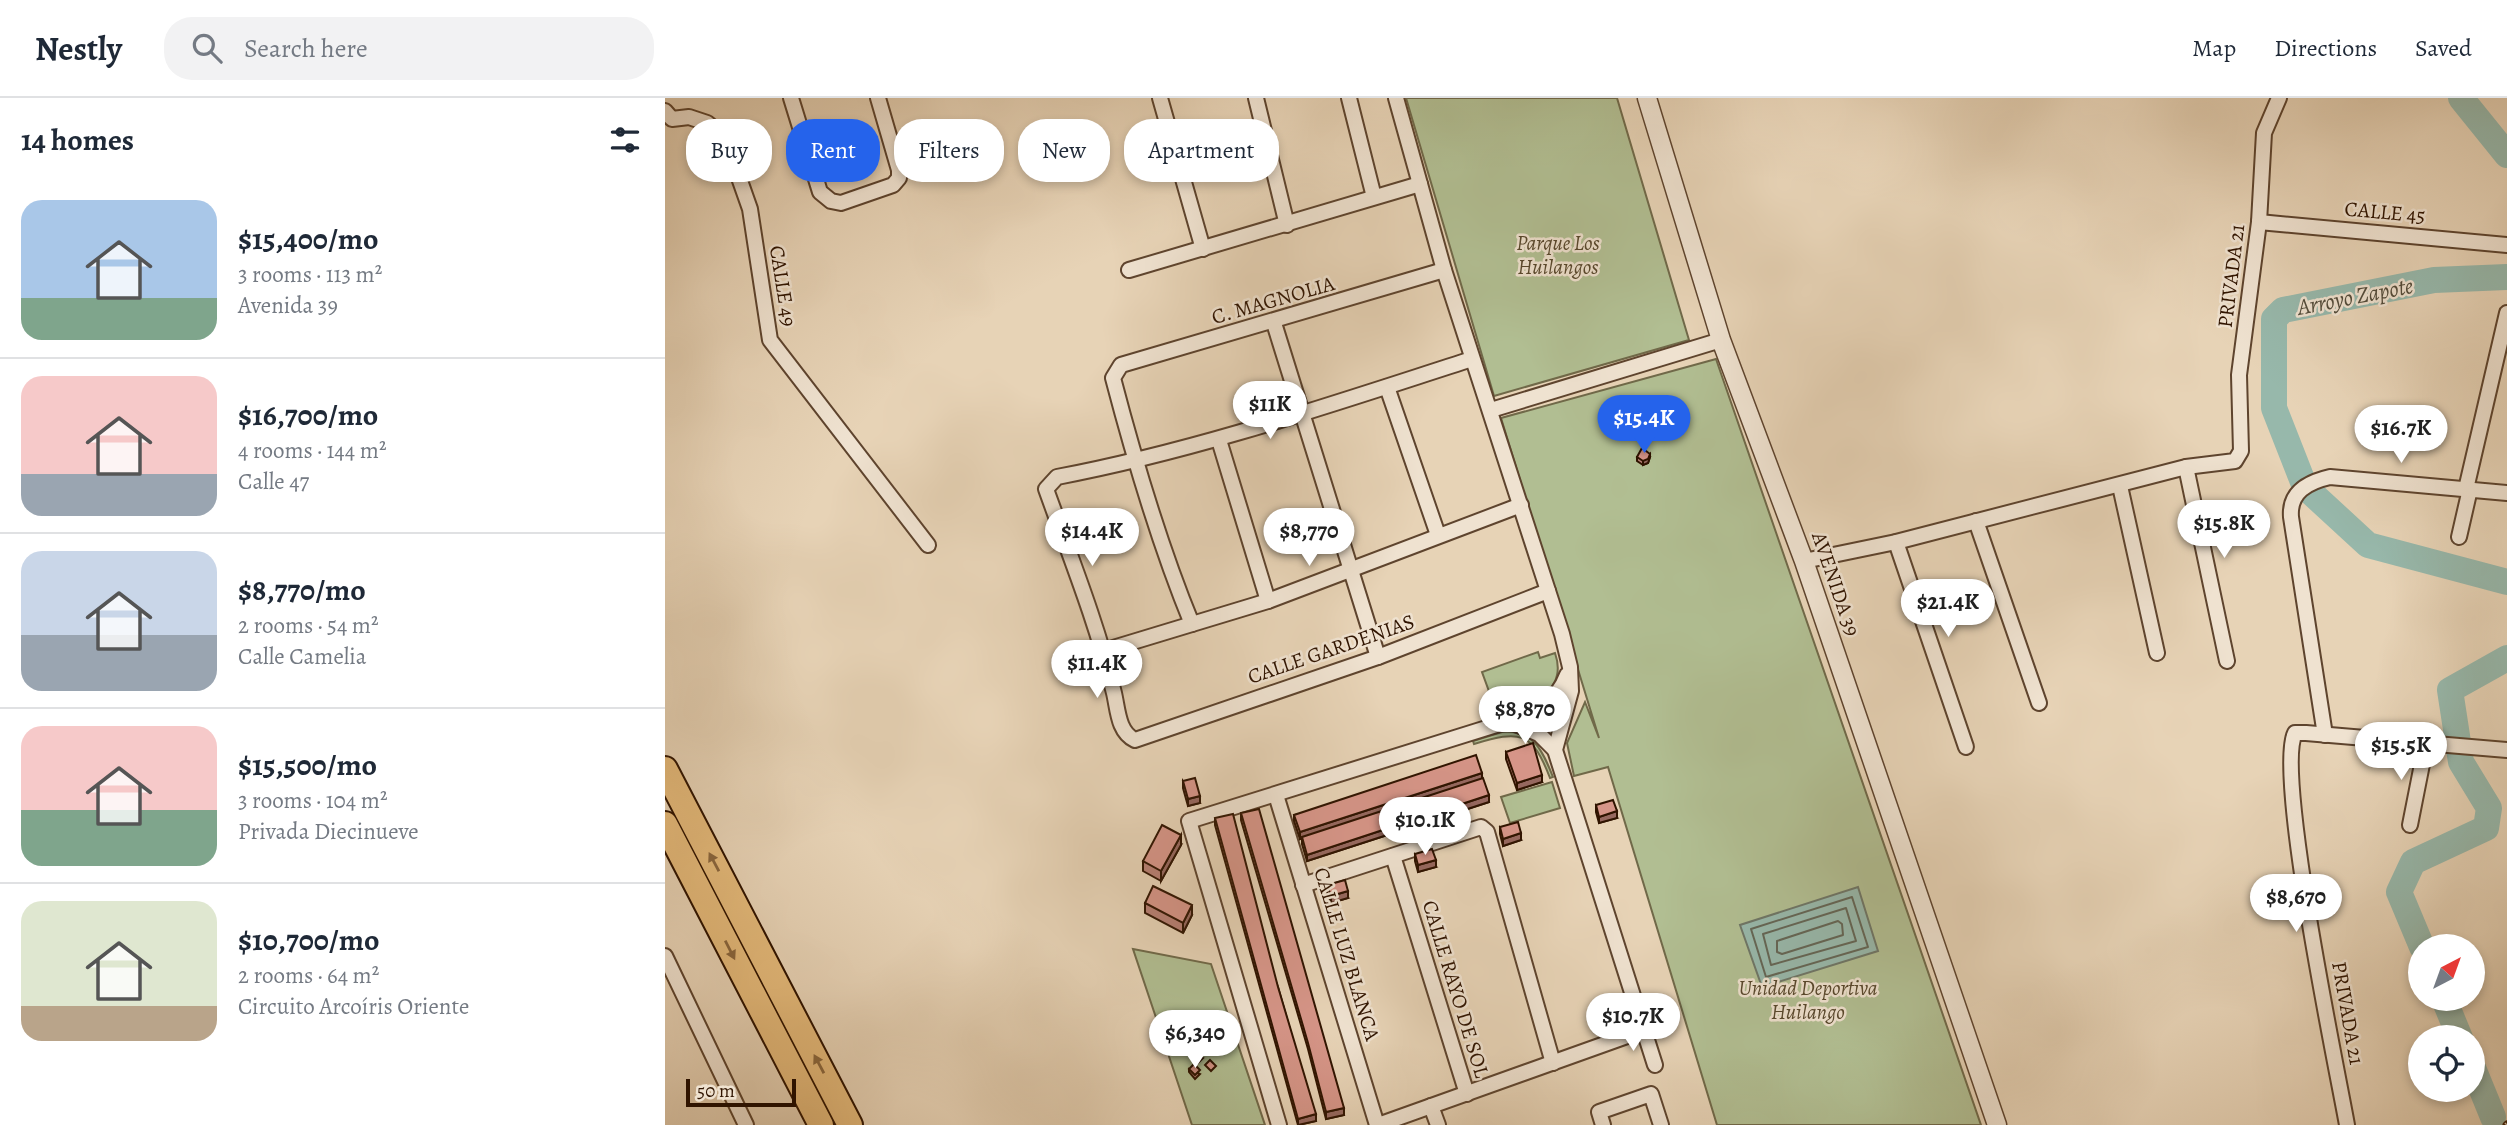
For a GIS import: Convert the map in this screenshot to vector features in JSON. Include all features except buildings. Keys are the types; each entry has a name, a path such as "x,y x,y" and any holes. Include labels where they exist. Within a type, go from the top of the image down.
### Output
{"highway":[{"path":"665,769 850,1125"},
{"path":"665,824 821,1125"}],"street":[{"path":"791,98 820,192 831,201 841,203 893,185 899,178 878,98"},
{"path":"1160,98 1203,249"},
{"path":"1257,98 1287,225"},
{"path":"1349,98 1374,197"},
{"path":"1396,98 1444,270 1491,410 1570,667 1571,691 1555,750"},
{"name":"AVENIDA 39","path":"1647,98 1721,340 1804,561 1997,1125"},
{"name":"PRIVADA 21","path":"2186,467 2235,461 2242,451 2239,376 2259,222 2265,133 2279,98"},
{"name":"CALLE 49","path":"667,118 689,117 708,123 725,138 750,209 770,340 928,545"},
{"path":"1129,270 1420,184"},
{"name":"CALLE 45","path":"2259,222 2507,244"},
{"name":"C. MAGNOLIA","path":"1135,462 1114,378 1121,365 1274,323 1444,270"},
{"path":"2459,537 2507,313"},
{"path":"1274,323 1378,657"},
{"path":"1491,410 1721,340"},
{"path":"1472,359 1219,440 1135,462 1057,477 1046,489 1103,651 1268,601 1521,505"},
{"path":"1387,387 1438,536"},
{"path":"1219,440 1268,601"},
{"path":"1135,462 1167,561 1192,624"},
{"path":"1804,561 1896,542 2186,467 2227,661"},
{"path":"2507,493 2330,477 2305,487 2294,495 2290,505 2325,735 2507,750"},
{"path":"2120,486 2157,653"},
{"path":"1976,521 2039,703"},
{"path":"1896,542 1966,747"},
{"name":"CALLE GARDENIAS","path":"1103,651 1121,724 1127,736 1135,740 1378,657 1548,591"},
{"path":"1279,1125 1189,821 1509,722 1545,707 1561,691 1570,667"},
{"path":"1509,722 1539,734 1555,750 1655,1065"},
{"name":"PRIVADA 21","path":"2325,735 2295,733 2290,742 2289,773 2303,871 2347,1125"},
{"path":"2410,825 2426,744"},
{"name":"CALLE LUZ BLANCA","path":"1276,795 1378,1125"},
{"path":"1303,885 1481,827 1487,832 1553,1063"},
{"name":"CALLE RAYO DE SOL","path":"1393,856 1467,1094"},
{"path":"665,956 746,1125"},
{"path":"1378,1125 1644,1030"},
{"path":"1603,1125 1599,1112 1651,1094 1661,1125"},
{"path":"1431,1106 1438,1125"}],"green space":[{"name":"Parque Los Huilangos","path":"1406,98 1617,98 1689,340 1494,396"},
{"name":"Unidad Deportiva Huilango","path":"1716,359 1981,1125 1717,1125 1608,767 1574,776 1567,743 1585,702 1599,738 1501,418"},
{"path":"1538,652 1540,658 1555,653 1558,667 1551,688 1522,708 1498,716 1482,672"},
{"path":"1502,732 1513,732 1530,738 1541,751 1553,777 1550,778 1537,751 1523,738 1503,737 1474,744 1473,741"},
{"path":"1552,782 1560,808 1510,823 1501,797"},
{"path":"1133,949 1211,964 1265,1125 1192,1125"}],"water":[{"path":"1858,887 1878,951 1762,987 1740,925"}],"waterway":[{"name":"Arroyo Zapote","path":"2461,98 2507,155"},
{"name":"Arroyo Zapote","path":"2507,277 2434,280 2283,310 2274,319 2274,408 2305,487 2368,545 2507,582"},
{"name":"Arroyo Zapote","path":"2417,934 2399,892 2413,862 2486,828 2489,808 2461,762 2450,690 2507,658"},
{"name":"Arroyo Zapote","path":"2449,1012 2455,1025"},
{"name":"Arroyo Zapote","path":"2485,1097 2493,1117"}]}
